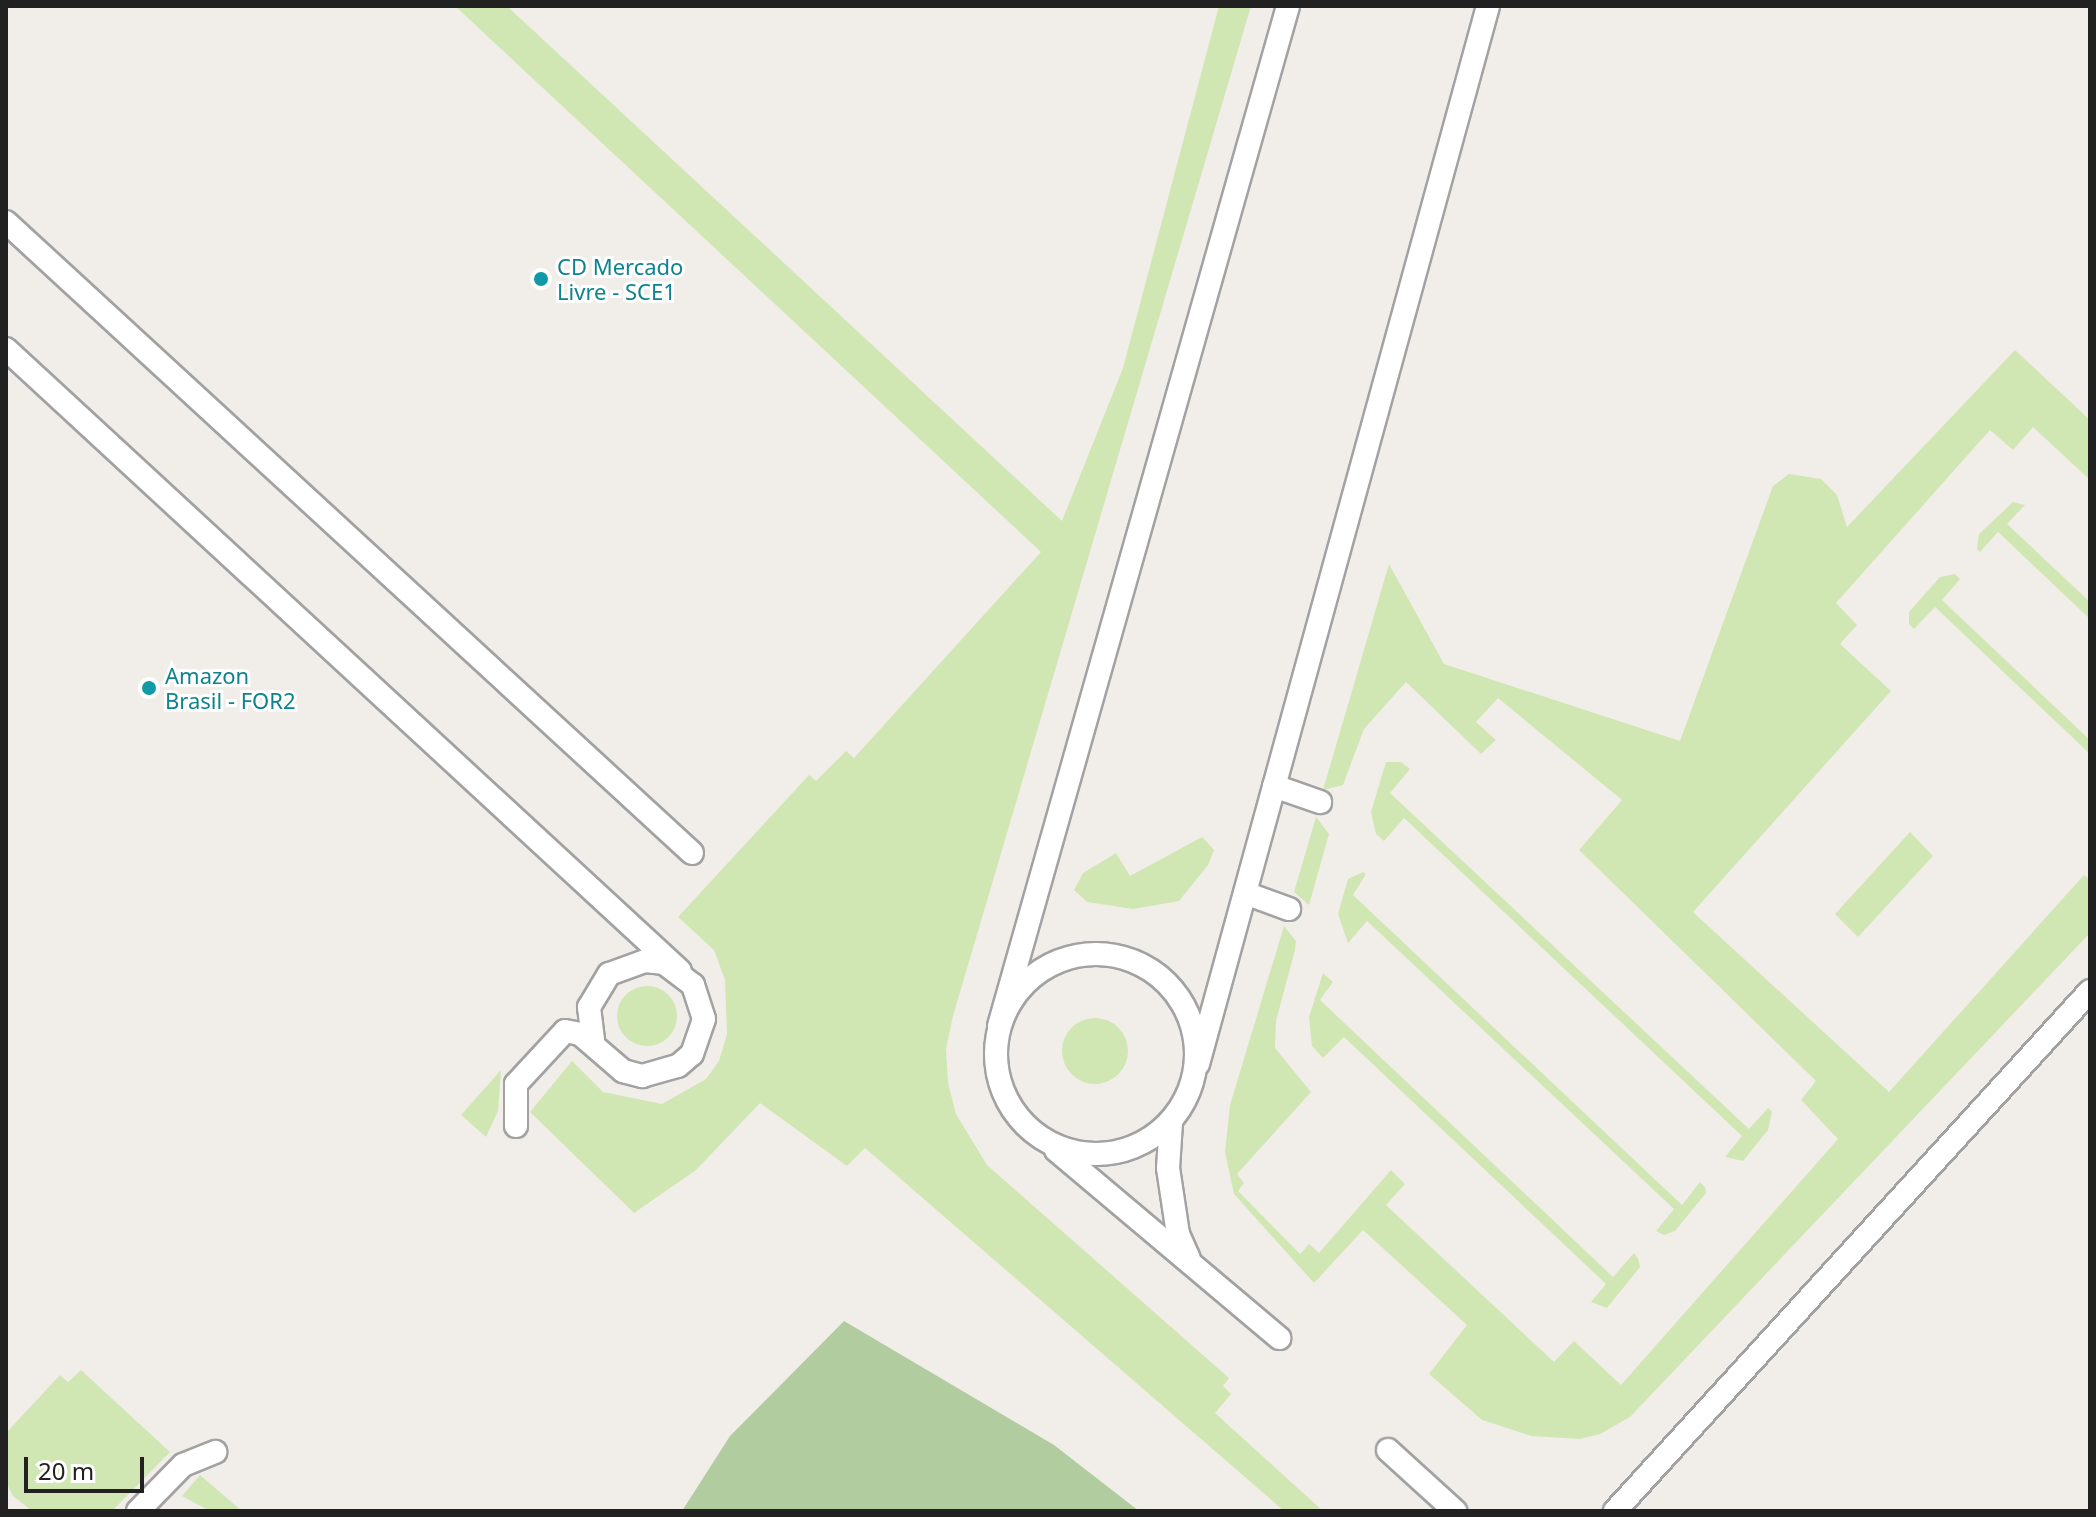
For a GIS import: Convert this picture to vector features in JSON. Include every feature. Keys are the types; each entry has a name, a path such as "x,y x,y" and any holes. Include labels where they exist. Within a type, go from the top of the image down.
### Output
{"lane":[{"path":"1279,1338 1022,1123 1003,1094 995,1060 999,1026 1288,6"},
{"path":"1049,1144 1082,1155 1115,1154 1146,1143 1171,1123 1189,1096 1488,6"},
{"path":"6,222 692,853"},
{"path":"6,349 693,985 704,1019 692,1054 678,1066 642,1076 623,1071 580,1034 565,1031 516,1084 516,1126"},
{"path":"1274,786 1320,802"},
{"path":"1245,893 1289,909"},
{"path":"999,1026 1014,995 1039,971 1071,957 1103,954 1134,961 1162,977 1184,1002 1195,1032 1198,1064"},
{"path":"594,1045 589,1007 609,974 645,961 680,971"},
{"path":"1615,1511 2090,991"},
{"path":"1171,1123 1171,1197 1178,1234 1191,1263"},
{"path":"1388,1450 1455,1511"},
{"path":"138,1511 183,1465 215,1452"}],"green space":[{"path":"455,6 507,6 1062,521 1123,368 1219,6 1251,6 953,1016 946,1049 948,1083 956,1114 987,1165 1229,1378 1223,1386 1231,1394 1215,1413 1323,1511 1284,1511 865,1148 847,1166 760,1103 696,1170 634,1213 530,1112 572,1061 603,1092 662,1104 706,1079 719,1061 727,1034 725,980 714,950 678,917 809,775 816,781 846,751 854,758 1041,552"},
{"path":"2015,350 2090,420 2090,480 2033,427 2013,450 1990,430 1836,603 1857,625 1840,644 1891,691 1693,912 1889,1092 2084,875 2090,880 2090,933 1630,1417 1600,1434 1580,1439 1531,1436 1482,1420 1429,1374 1467,1325 1363,1230 1314,1283 1234,1194 1225,1152 1230,1105 1284,926 1296,941 1276,1021 1275,1048 1311,1092 1237,1174 1244,1183 1238,1191 1300,1254 1309,1244 1319,1253 1391,1170 1405,1184 1386,1205 1554,1362 1574,1341 1621,1385 1838,1139 1801,1100 1816,1081 1579,850 1622,800 1498,698 1476,722 1496,740 1481,754 1406,682 1364,729 1343,785 1323,790 1389,564 1444,664 1680,741 1773,486 1789,474 1821,479 1837,495 1847,527"},
{"path":"2013,502 2025,505 2007,524 2090,602 2090,619 1998,532 1980,552 1977,549 1979,534"},
{"path":"1955,574 1960,579 1942,600 2090,740 2090,754 1935,607 1914,629 1909,624 1909,612 1940,577"},
{"path":"1386,762 1401,762 1410,769 1390,793 1749,1129 1768,1108 1772,1112 1768,1130 1743,1161 1725,1157 1742,1136 1404,818 1384,841 1376,834 1371,812"},
{"path":"1316,817 1329,834 1309,905 1294,892"},
{"path":"1910,832 1933,856 1858,937 1835,914"},
{"path":"1202,837 1214,850 1208,865 1179,901 1133,909 1087,902 1074,890 1083,873 1116,853 1130,876"},
{"path":"1363,872 1366,874 1353,895 1682,1205 1700,1182 1705,1187 1706,1193 1675,1231 1664,1235 1656,1231 1674,1209 1367,921 1348,943 1338,914 1348,879"},
{"path":"1323,973 1333,982 1320,1000 1613,1277 1634,1253 1640,1267 1607,1308 1591,1302 1606,1284 1344,1037 1323,1058 1312,1046 1309,1017"},
{"path":"647,986 669,994 677,1016 669,1038 647,1046 625,1038 617,1016 625,994"},
{"path":"1088,1018 1102,1018 1114,1023 1123,1032 1128,1051 1126,1064 1119,1075 1102,1084 1088,1084 1076,1079 1067,1070 1062,1058 1062,1044 1067,1032 1076,1023"},
{"path":"501,1070 498,1111 486,1137 461,1115"},
{"path":"844,1321 1054,1445 1139,1511 682,1511 730,1436"},
{"path":"81,1370 170,1452 112,1511 32,1511 13,1496 6,1482 6,1433 60,1375 68,1382"},
{"path":"200,1475 242,1511 210,1511 182,1496"}],"place":[{"name":"CD Mercado Livre - SCE1","path":"541,279"},
{"name":"Amazon Brasil - FOR2","path":"149,688"}]}
